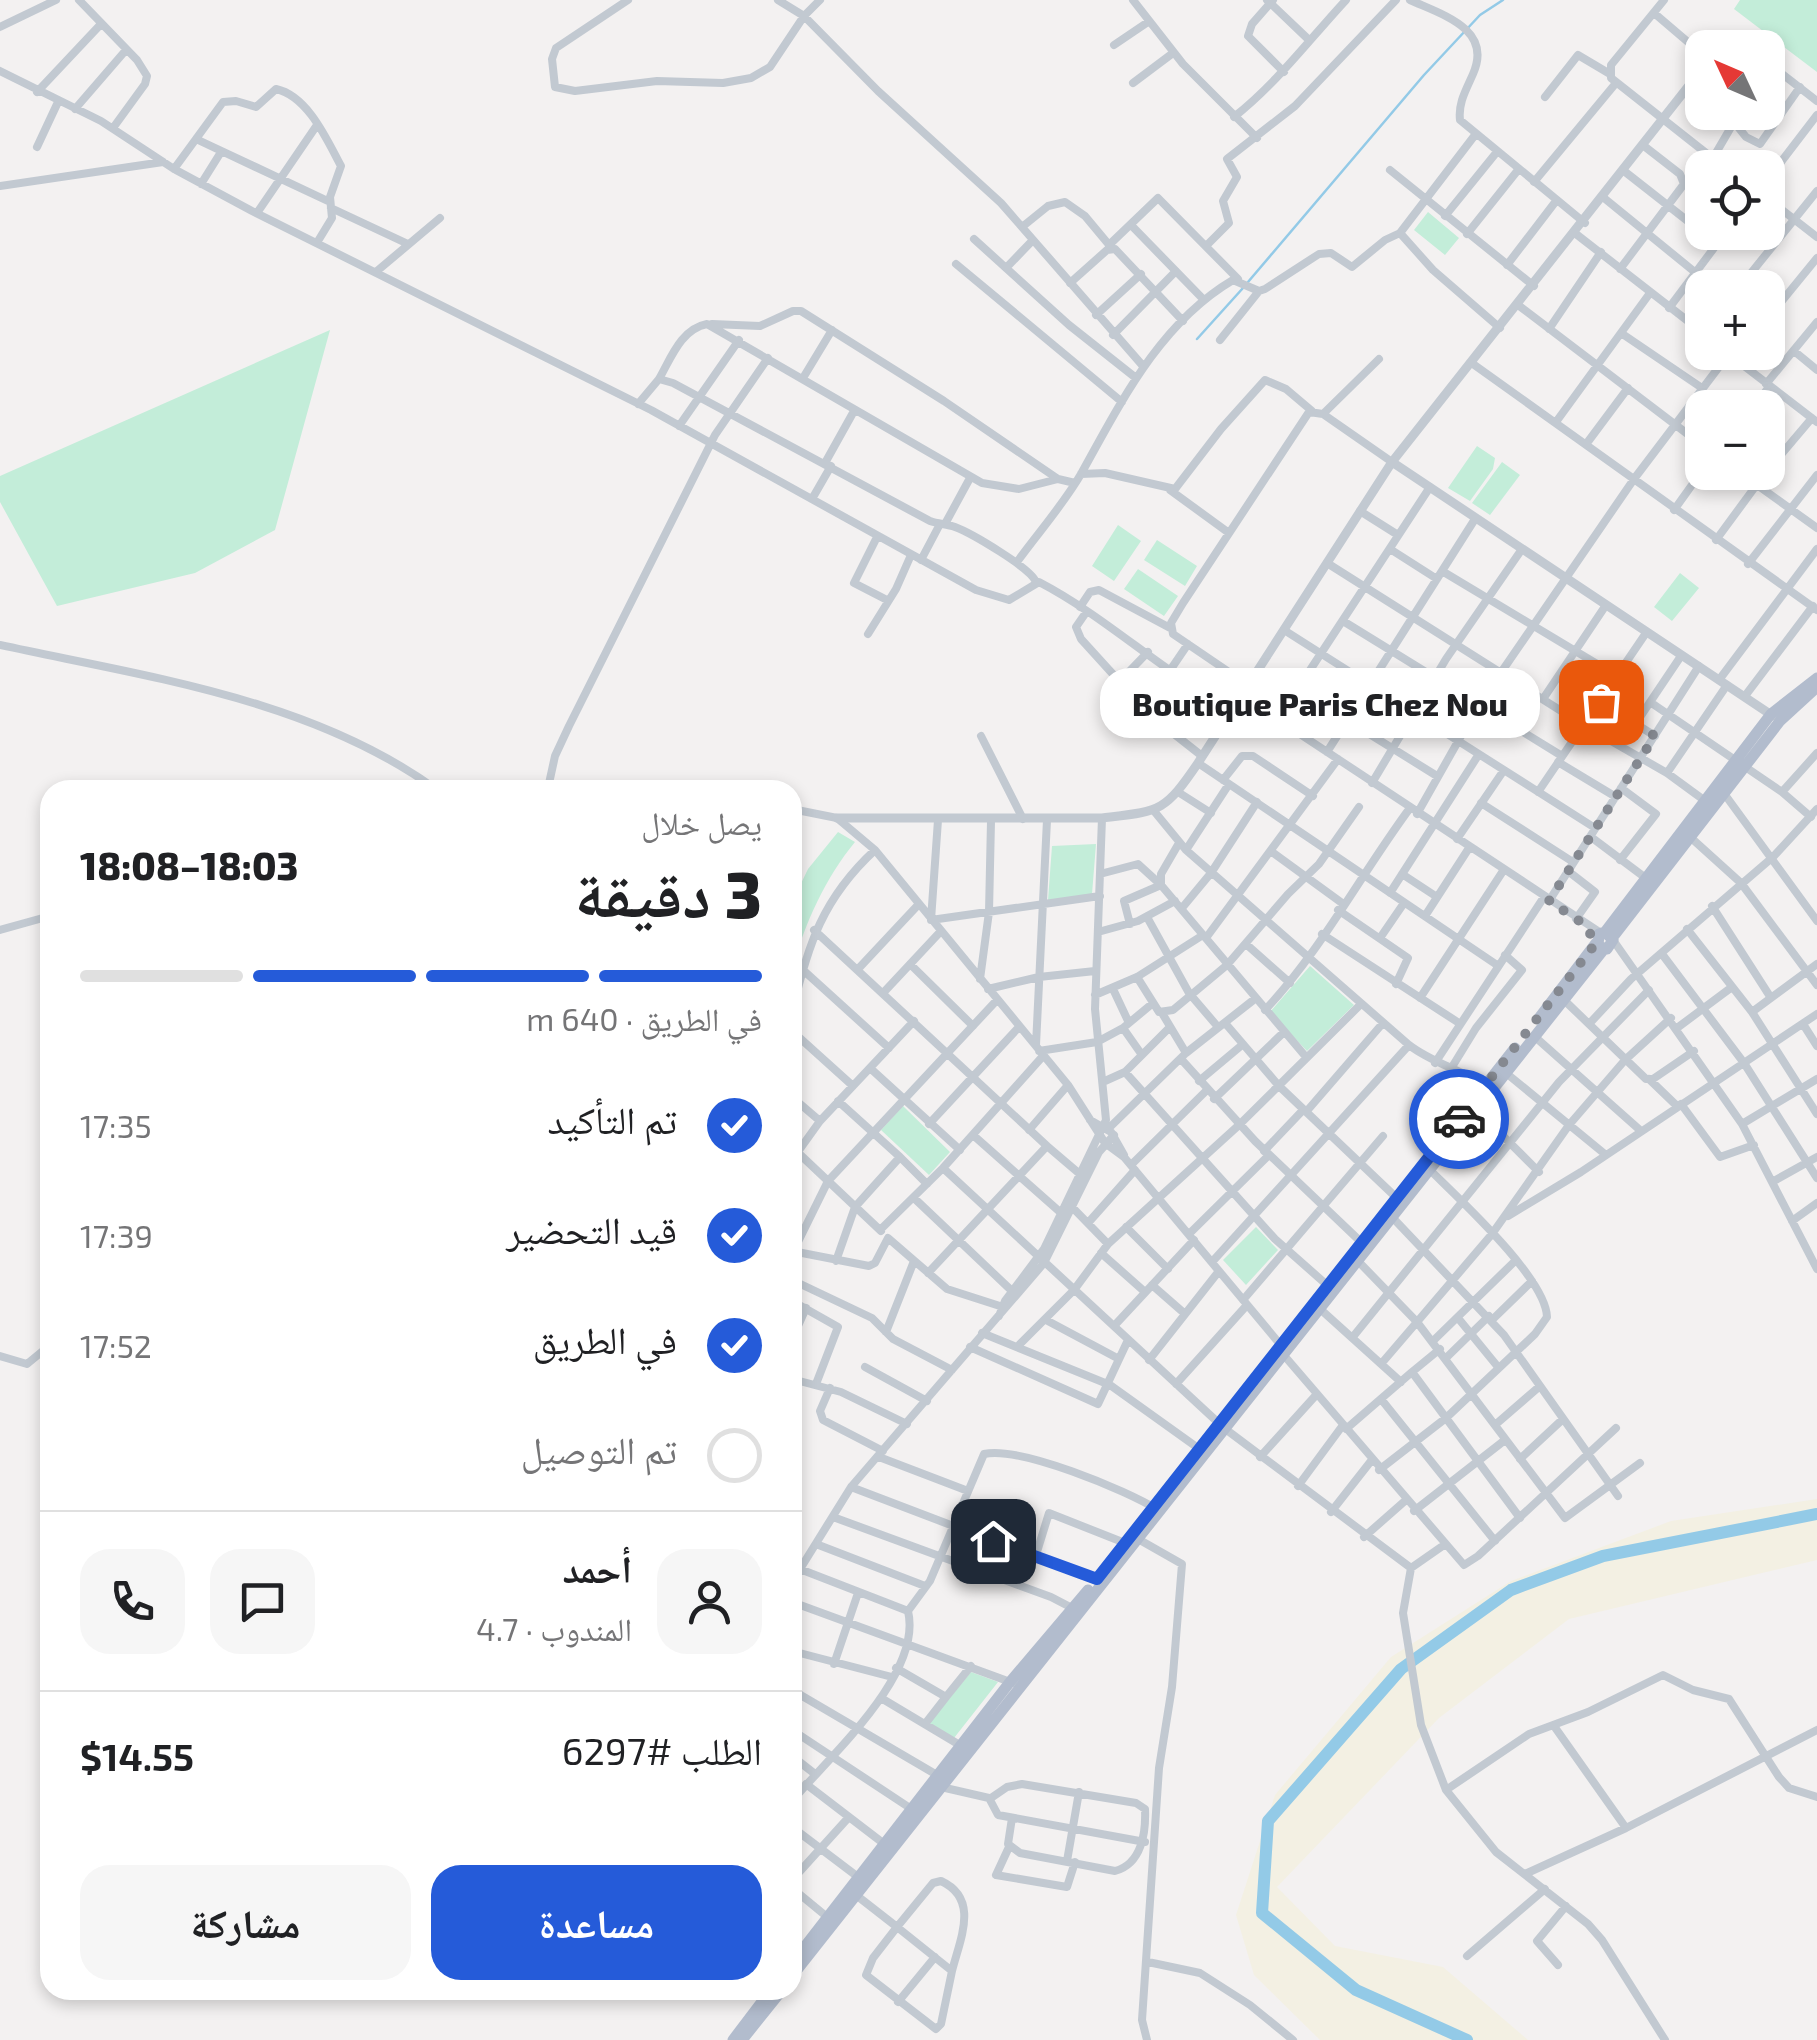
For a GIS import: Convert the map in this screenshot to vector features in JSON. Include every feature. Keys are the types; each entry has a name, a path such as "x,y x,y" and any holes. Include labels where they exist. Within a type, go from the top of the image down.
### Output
{"main road":[{"path":"802,1946 861,1879 1100,1581 1326,1284 1429,1169 1488,1088 1506,1073 1708,802 1776,718 1816,682"},
{"path":"1649,881 1689,836 1708,802 1723,792 1741,763"},
{"path":"1280,1348 1391,1216 1605,940"},
{"path":"802,1963 856,1895 882,1844 910,1808 939,1781"},
{"path":"732,2040 763,2000"},
{"path":"742,2040 774,2000"}],"street":[{"path":"0,27 56,0"},
{"path":"79,0 142,67 147,80 112,128"},
{"path":"628,0 556,48 552,59 555,87 575,91 657,81 742,81 770,67 804,16 820,0"},
{"path":"778,0 804,16 1022,227 1143,366"},
{"path":"1133,0 1173,53 1257,138"},
{"path":"1234,116 1284,72 1308,39 1346,0"},
{"path":"1207,245 1229,223 1223,201 1237,176 1227,159 1295,106 1396,0"},
{"path":"1410,0 1460,24 1480,48 1460,120 1585,223"},
{"path":"1534,182 1613,79 1611,65 1664,0"},
{"path":"1284,72 1248,36 1252,24 1270,1 1308,39"},
{"path":"1654,13 1685,39"},
{"path":"1114,45 1148,22"},
{"path":"37,92 101,24"},
{"path":"74,109 126,50"},
{"path":"1133,83 1173,53"},
{"path":"1545,96 1578,55 1702,150"},
{"path":"0,71 112,128 201,184 638,404 976,590 1013,599 1036,582"},
{"path":"1785,76 1817,101"},
{"path":"1785,108 1800,87"},
{"path":"174,169 223,102 256,107 276,89 297,100 317,125 342,170 330,205 330,224 318,241"},
{"path":"802,811 837,818 991,821 1102,818 1154,812 1178,792 1200,760 1392,462 1585,223 1685,91"},
{"path":"37,148 58,102"},
{"path":"1785,157 1817,115"},
{"path":"257,213 317,125"},
{"path":"1741,130 1760,144 1770,130"},
{"path":"1220,340 1259,291 1320,254 1330,253 1352,267 1400,233 1476,135"},
{"path":"196,138 408,244"},
{"path":"1620,269 1685,180 1644,146"},
{"path":"201,184 221,152"},
{"path":"1445,216 1496,153"},
{"path":"0,186 164,162"},
{"path":"1390,170 1534,286"},
{"path":"1467,234 1518,170"},
{"path":"1624,172 1685,219"},
{"path":"1755,270 1817,191"},
{"path":"1070,283 1158,198 1238,280 1259,291"},
{"path":"1604,198 1692,270"},
{"path":"1507,265 1556,201"},
{"path":"1022,227 1048,206 1064,202 1086,216 1183,321"},
{"path":"1785,213 1817,237"},
{"path":"377,271 440,218"},
{"path":"1131,224 1204,300"},
{"path":"1400,233 1433,270 1500,328"},
{"path":"1576,234 1685,319"},
{"path":"974,239 1136,378"},
{"path":"1006,268 1033,240"},
{"path":"1548,329 1601,252"},
{"path":"1785,297 1817,258"},
{"path":"956,264 1122,402"},
{"path":"1114,335 1176,270"},
{"path":"1096,315 1140,274"},
{"path":"1017,562 1081,474 1143,366 1204,300 1238,280"},
{"path":"1670,308 1685,288"},
{"path":"1556,422 1650,293"},
{"path":"1518,306 1685,431"},
{"path":"638,404 693,329 707,324 760,326 798,310 944,400 1058,479 1075,483"},
{"path":"707,324 854,411 932,451 970,478 1007,489 1045,485 1058,479"},
{"path":"1764,390 1816,326"},
{"path":"802,378 832,330"},
{"path":"1621,333 1702,388"},
{"path":"679,426 738,340"},
{"path":"1794,351 1817,370"},
{"path":"550,780 568,726 711,443 768,358"},
{"path":"1323,414 1379,360"},
{"path":"1472,364 1815,608 1745,696"},
{"path":"1266,1010 1308,958 1361,874 1413,811 1478,706 1634,479 1718,370"},
{"path":"1749,370 1814,420 1785,451"},
{"path":"659,379 730,411 1017,562 1034,574 1036,582 1083,609 1232,710"},
{"path":"1170,490 1265,380 1276,382 1312,411 1323,414 1776,718"},
{"path":"1587,444 1628,388"},
{"path":"812,499 854,411"},
{"path":"1172,629 1175,615 1304,416 1312,411"},
{"path":"1081,474 1144,479 1170,490 1229,533"},
{"path":"1748,564 1817,475"},
{"path":"921,560 970,478"},
{"path":"1278,719 1430,487"},
{"path":"1674,510 1688,490"},
{"path":"1716,540 1752,490"},
{"path":"1763,490 1817,528"},
{"path":"1360,510 1398,535"},
{"path":"1328,752 1475,519"},
{"path":"878,536 854,583 888,600"},
{"path":"1390,549 1489,599 1617,676"},
{"path":"1372,783 1456,643 1522,549"},
{"path":"1666,773 1723,682 1817,550"},
{"path":"868,634 911,554"},
{"path":"1327,563 1708,802"},
{"path":"1248,685 1172,629 1099,590 1092,590 1076,633 1170,734 1226,782 1498,964"},
{"path":"1543,699 1606,606"},
{"path":"1343,621 1560,759 1656,814 1620,860"},
{"path":"1284,630 1538,792 1649,881"},
{"path":"1538,792 1646,633"},
{"path":"1139,703 1188,644"},
{"path":"0,645 210,692 294,716 382,756 421,780"},
{"path":"1120,681 1148,652"},
{"path":"1636,723 1681,656"},
{"path":"1435,1063 1504,955 1571,867 1700,666"},
{"path":"1297,689 1437,776"},
{"path":"1241,695 1580,922 1623,956 1715,1080 1754,1145 1817,1269"},
{"path":"1601,702 1655,736"},
{"path":"1589,1024 1712,906 1773,857 1814,813 1650,702"},
{"path":"981,736 1023,820"},
{"path":"1782,792 1817,753"},
{"path":"1390,893 1478,754"},
{"path":"1161,884 1161,874 1211,813 1242,756 1253,756 1313,796"},
{"path":"1095,995 1137,977 1204,936 1292,826 1338,759"},
{"path":"1457,840 1504,770"},
{"path":"1178,792 1211,813"},
{"path":"1723,792 1817,921"},
{"path":"1098,932 1179,905 1211,873 1257,802"},
{"path":"1481,803 1571,867 1595,892 1580,922"},
{"path":"1162,1013 1179,1006 1227,965 1329,851 1358,807"},
{"path":"1154,812 1211,873 1409,1045 1435,1063 1452,1067 1488,1088"},
{"path":"837,818 875,850 1068,1085 1090,1120 1106,1132 1371,1461 1464,1564 1547,1494 1616,1428"},
{"path":"1002,1310 1012,1291 1042,1261 1060,1212 1105,1143 1106,1081 1097,1042 1095,995 1102,818"},
{"path":"931,920 938,820"},
{"path":"880,1230 960,1150 1039,1051 1046,820"},
{"path":"980,979 989,912 991,821"},
{"path":"1689,836 1740,883 1817,985"},
{"path":"1425,916 1469,848"},
{"path":"802,974 814,930 840,887 875,850"},
{"path":"1272,852 1409,959 1396,984"},
{"path":"1100,874 1138,864 1161,884 1306,1057"},
{"path":"1420,998 1503,871"},
{"path":"1402,874 1437,897"},
{"path":"1130,924 1124,901 1161,884"},
{"path":"931,920 1100,896"},
{"path":"1380,938 1404,903"},
{"path":"859,968 918,905"},
{"path":"1712,906 1771,998"},
{"path":"1147,917 1190,993 1329,1136 1399,1201"},
{"path":"0,930 40,919"},
{"path":"814,930 1084,1177"},
{"path":"1688,930 1752,1012 1817,1114"},
{"path":"884,992 941,932"},
{"path":"1322,934 1459,1023"},
{"path":"1246,944 1290,983"},
{"path":"1662,954 1744,1064 1817,1178"},
{"path":"1452,1067 1476,1028 1522,970 1504,955"},
{"path":"910,964 972,1026"},
{"path":"1752,1012 1817,964"},
{"path":"803,970 889,1048"},
{"path":"988,989 1039,977 1095,971"},
{"path":"1137,977 1162,1013 1183,1056 1214,1099 1361,1242"},
{"path":"1678,1028 1732,987"},
{"path":"1113,989 1142,1055"},
{"path":"1352,1338 1542,1102 1649,990"},
{"path":"802,1562 851,1487 928,1401 1042,1261 1106,1132 1183,1056 1256,998"},
{"path":"1563,999 1625,1060 1679,1105 1720,1156 1754,1145"},
{"path":"802,1234 828,1181 997,1000"},
{"path":"1039,1051 1097,1042 1153,1003"},
{"path":"1018,1346 1074,1290 1108,1244 1204,1159 1361,1004"},
{"path":"1504,1218 1606,1156 1817,1014"},
{"path":"1381,1364 1492,1234 1539,1172 1568,1125 1625,1060 1670,1018"},
{"path":"802,1143 914,1021"},
{"path":"1114,1326 1384,1023"},
{"path":"1802,1024 1817,1046"},
{"path":"930,1124 1018,1027"},
{"path":"1106,1081 1125,1072 1170,1027"},
{"path":"1214,1099 1284,1032"},
{"path":"1534,1036 1640,1130"},
{"path":"802,1040 853,1086"},
{"path":"1199,1080 1242,1044"},
{"path":"1212,1262 1409,1045"},
{"path":"1649,1080 1694,1051"},
{"path":"870,1068 960,1150"},
{"path":"1125,1072 1257,1215 1259,1222 1326,1284"},
{"path":"1506,1073 1606,1156"},
{"path":"1742,1124 1817,1079"},
{"path":"1030,1130 1068,1085"},
{"path":"1088,1224 1130,1164 1207,1090"},
{"path":"838,1101 927,1184"},
{"path":"802,1107 820,1122"},
{"path":"1476,1109 1539,1172"},
{"path":"973,1135 1060,1212"},
{"path":"1176,1384 1383,1136"},
{"path":"1105,1143 1130,1164"},
{"path":"928,1273 1047,1146"},
{"path":"1772,1182 1817,1156"},
{"path":"836,1261 855,1207 900,1157"},
{"path":"802,1160 928,1273 956,1294 1002,1310"},
{"path":"943,1168 1221,1425 1331,1512 1411,1568"},
{"path":"1379,1470 1446,1418 1548,1317 1545,1300 1532,1281 1429,1169"},
{"path":"914,1198 1012,1291"},
{"path":"1792,1222 1817,1203"},
{"path":"1072,1207 1108,1244"},
{"path":"1391,1216 1490,1318 1618,1496"},
{"path":"1126,1227 1168,1269"},
{"path":"802,1254 872,1265 888,1238"},
{"path":"1808,1252 1817,1246"},
{"path":"1101,1254 1184,1313"},
{"path":"1356,1259 1434,1341 1565,1518 1640,1464"},
{"path":"886,1332 914,1260"},
{"path":"1434,1341 1515,1261"},
{"path":"1148,1360 1219,1272"},
{"path":"1446,1358 1532,1281"},
{"path":"802,1285 872,1318 892,1339 952,1370"},
{"path":"802,1306 838,1328 816,1384"},
{"path":"1318,1307 1401,1382"},
{"path":"802,1317 806,1308"},
{"path":"1458,1318 1498,1367"},
{"path":"1046,1320 1119,1358"},
{"path":"982,1333 1110,1385 1202,1451"},
{"path":"970,1347 1098,1404 1128,1340"},
{"path":"1298,1486 1344,1426 1440,1349"},
{"path":"0,1356 26,1364 40,1353"},
{"path":"865,1368 928,1401"},
{"path":"1412,1372 1520,1518"},
{"path":"802,1381 830,1388 907,1424"},
{"path":"1494,1425 1540,1386"},
{"path":"830,1388 820,1411 823,1420 881,1454 968,1491"},
{"path":"1260,1457 1317,1394"},
{"path":"1381,1399 1495,1540"},
{"path":"1520,1459 1563,1420"},
{"path":"1414,1510 1505,1440"},
{"path":"802,1789 882,1698 912,1629 908,1612 941,1557 981,1457 992,1452 1068,1470 1155,1509"},
{"path":"1331,1512 1371,1461"},
{"path":"851,1487 1100,1581"},
{"path":"1364,1536 1406,1500"},
{"path":"1008,1847 1020,1854 1122,1869 1148,1843 1182,1564 1131,1541 1050,1513 1036,1555"},
{"path":"833,1517 1076,1610"},
{"path":"816,1544 925,1586"},
{"path":"1444,1545 1411,1568 1403,1612 1420,1725 1446,1790 1496,1852 1566,1906 1602,1940 1665,2040"},
{"path":"802,1571 908,1612"},
{"path":"834,1664 858,1593"},
{"path":"802,1606 1015,1684"},
{"path":"802,1654 834,1664 894,1673 946,1696"},
{"path":"925,1724 971,1666"},
{"path":"1446,1790 1529,1734 1666,1675 1692,1690 1729,1699 1763,1757 1789,1788 1817,1797"},
{"path":"802,1695 859,1727 939,1781 991,1798 1017,1784 1141,1805 1148,1843 1148,1962 1142,2020 1147,2040"},
{"path":"882,1698 965,1748"},
{"path":"1554,1726 1626,1828"},
{"path":"1525,1874 1626,1828 1817,1730"},
{"path":"802,1736 910,1808"},
{"path":"802,1764 816,1774"},
{"path":"806,1784 882,1844"},
{"path":"1012,1818 1008,1847 996,1875 1067,1887 1079,1792"},
{"path":"991,1798 995,1813 1012,1818 1148,1843"},
{"path":"802,1868 849,1817"},
{"path":"802,1835 861,1879"},
{"path":"942,1881 964,1900 966,1913 938,2028 932,2028 869,1981 866,1971 897,1927 933,1883 942,1881"},
{"path":"1467,1956 1545,1889"},
{"path":"856,1895 952,1971"},
{"path":"802,1896 826,1916"},
{"path":"1558,1965 1537,1940 1566,1906"},
{"path":"898,2002 935,1957"},
{"path":"1148,1962 1200,1973 1250,2004 1293,2040"}],"green space":[{"path":"1740,0 1817,0 1817,72 1785,48 1785,30 1762,30 1734,9"},
{"path":"1428,212 1459,238 1445,255 1414,230"},
{"path":"330,330 275,530 195,573 57,606 0,502 0,476"},
{"path":"1477,446 1495,458 1493,469 1470,501 1448,488"},
{"path":"1502,462 1520,475 1490,515 1472,503"},
{"path":"1118,525 1141,541 1114,581 1092,566"},
{"path":"1157,540 1197,566 1185,586 1144,560"},
{"path":"1138,569 1178,596 1164,616 1124,589"},
{"path":"1680,573 1699,588 1672,621 1654,607"},
{"path":"838,832 855,842 818,901 802,939 802,881"},
{"path":"1096,844 1092,894 1048,900 1052,846"},
{"path":"1310,966 1354,1005 1307,1051 1270,1012"},
{"path":"903,1106 950,1152 929,1175 881,1130"},
{"path":"1256,1227 1278,1250 1246,1285 1223,1260"},
{"path":"971,1672 998,1682 954,1738 928,1724"}],"sand":[{"path":"1817,1499 1817,1560 1569,1619 1439,1718 1277,1887 1335,1946 1443,1967 1528,2040 1320,2040 1254,1975 1236,1915 1275,1795 1391,1657 1511,1581 1671,1521"}],"waterway":[{"path":"1248,282 1424,75 1480,15 1503,0"},
{"path":"1197,339 1243,288"},
{"path":"1467,2040 1356,1990 1262,1913 1268,1821 1401,1669 1511,1590 1603,1556 1817,1514"}],"way so far":[{"path":"1459,1119 1596,943 1584,924 1549,901 1655,736 1601,702"}],"place":[{"name":"Boutique Paris Chez Nou","path":"1601,702"}],"route":[{"path":"993,1541 1097,1579 1459,1119"}]}
